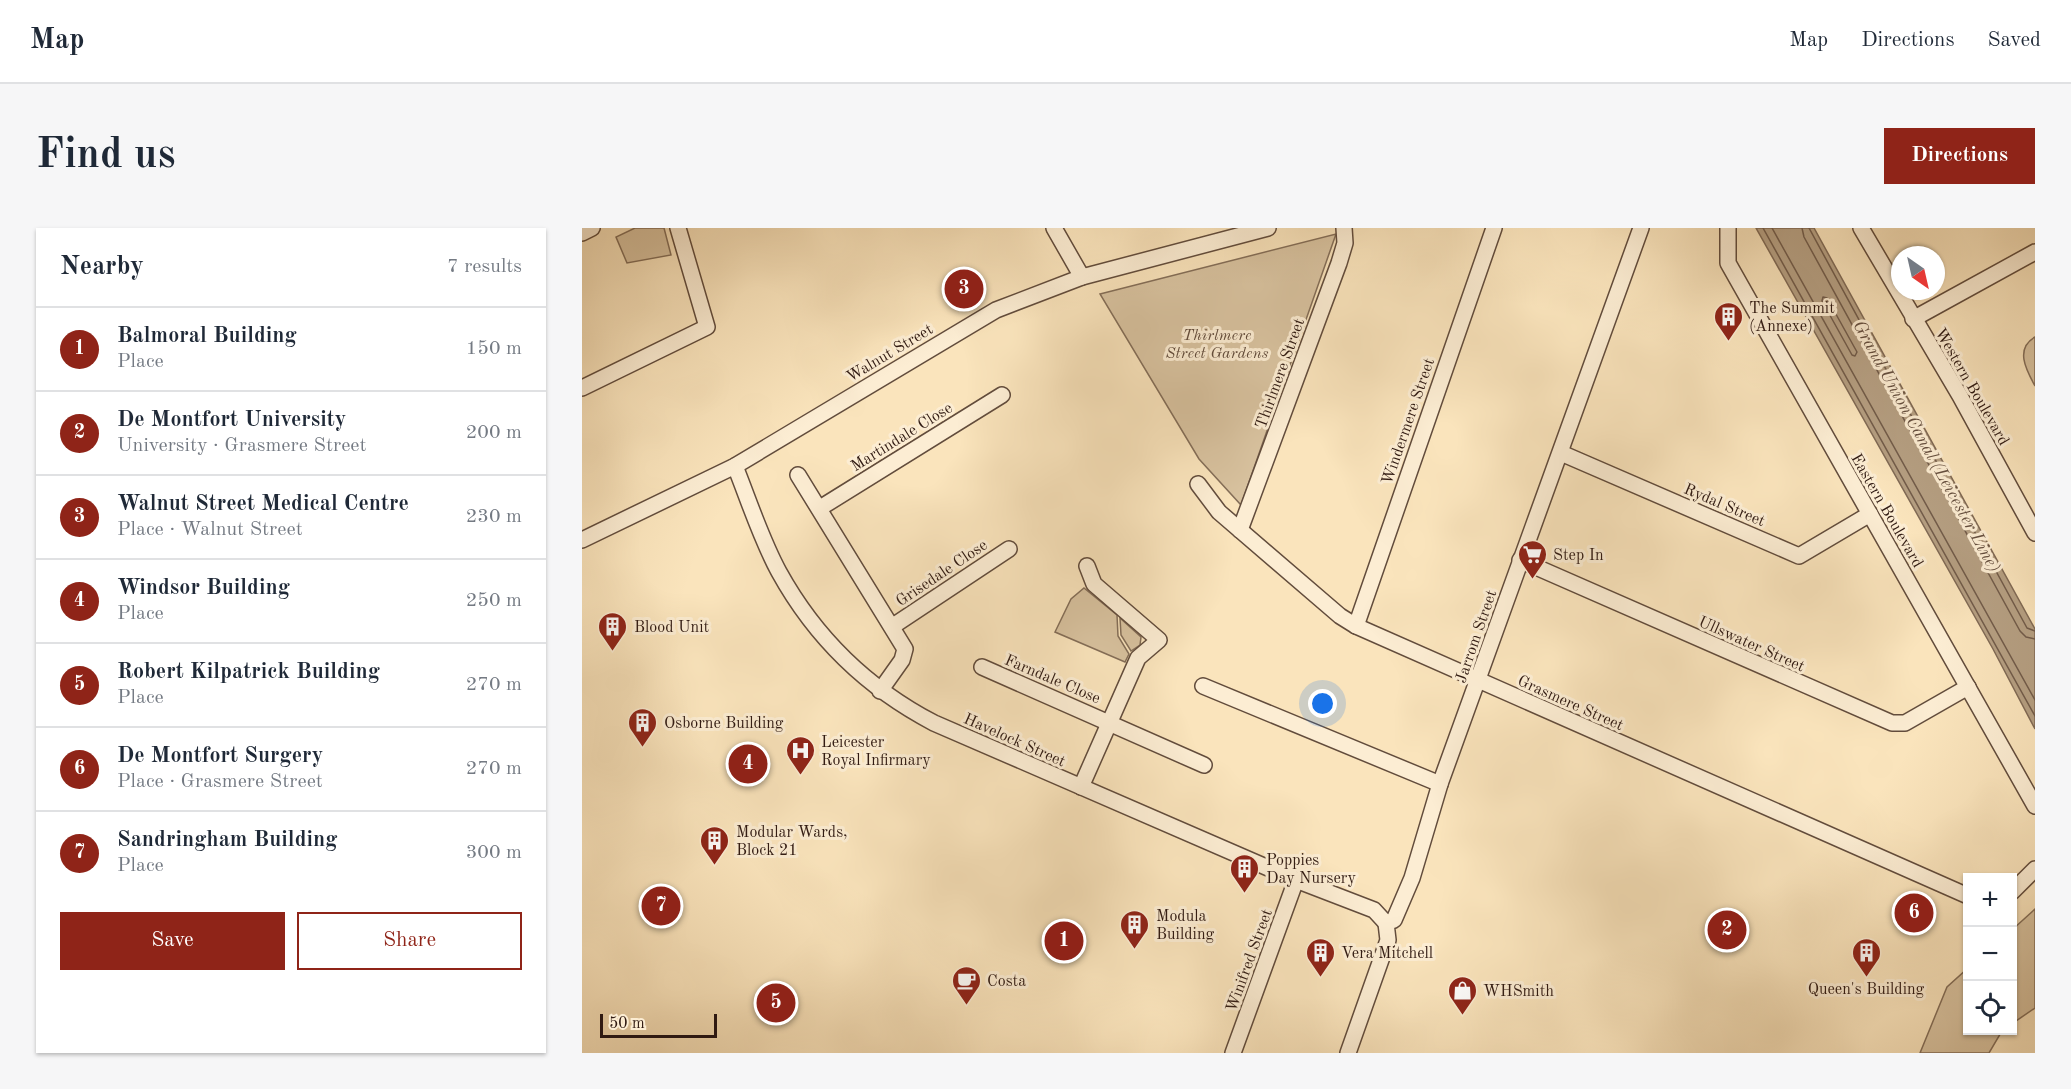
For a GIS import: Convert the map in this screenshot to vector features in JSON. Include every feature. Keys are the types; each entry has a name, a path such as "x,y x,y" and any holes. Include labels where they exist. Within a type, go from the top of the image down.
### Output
{"street":[{"path":"582,233 592,228"},
{"path":"582,388 707,327 678,228"},
{"path":"1054,228 1082,277"},
{"name":"Walnut Street","path":"582,540 735,466 963,328 1024,298 1082,277 1268,228"},
{"name":"Thirlmere Street","path":"1240,530 1339,263 1345,243 1344,228"},
{"name":"Windermere Street","path":"1356,626 1494,228"},
{"name":"Jarrom Street","path":"1386,923 1394,920 1412,878 1440,784 1641,228"},
{"name":"Eastern Boulevard","path":"1728,228 1728,263 2035,806"},
{"name":"Western Boulevard","path":"1861,228 1960,396 2035,532"},
{"path":"1913,319 2035,252"},
{"name":"Martindale Close","path":"820,508 1002,395"},
{"name":"Rydal Street","path":"1561,453 1798,555 1870,514"},
{"name":"Havelock Street","path":"735,466 778,570 792,593 831,647 880,691 934,723 1296,880 1374,910 1386,923"},
{"path":"798,475 893,626 905,649 905,654 880,691"},
{"name":"Grasmere Street","path":"1198,484 1219,512 1340,616 1356,626 1963,894"},
{"name":"Grisedale Close","path":"893,626 1009,549"},
{"name":"Ullswater Street","path":"1520,560 1892,723 1905,723 1968,687"},
{"path":"1081,787 1138,658 1159,640 1094,584 1087,566"},
{"name":"Farndale Close","path":"982,667 1204,765"},
{"path":"1203,686 1440,784"},
{"path":"2017,888 2035,869"},
{"name":"Winifred Street","path":"1233,1053 1296,880"},
{"path":"1348,1053 1388,940 1386,923"}],"green space":[{"path":"635,228 664,228 671,255 627,263 616,237"},
{"name":"Thirlmere Street Gardens","path":"1336,234 1241,505 1199,459 1100,294"},
{"path":"2035,337 2035,386 2026,367 2024,354 2025,348"},
{"path":"1084,588 1117,615 1118,636 1129,654 1125,662 1055,632 1071,599"},
{"path":"1120,618 1141,637 1140,645 1131,651 1121,635"},
{"path":"2035,909 2035,1008 2017,1020 2017,927"},
{"path":"1963,973 1963,1035 2000,1035 1989,1053 1920,1053 1947,987"}],"water":[{"name":"Grand Union Canal (Leicester Line)","path":"1756,228 1814,228 2035,629 2035,729 1993,649"}],"place":[{"name":"Walnut Street Medical Centre","path":"964,289"},
{"name":"The Summit (Annexe)","path":"1728,342"},
{"name":"Step In","path":"1532,580"},
{"name":"Blood Unit","path":"613,652"},
{"name":"Osborne Building","path":"643,748"},
{"name":"Windsor Building","path":"748,764"},
{"name":"Leicester Royal Infirmary","path":"800,776"},
{"name":"Modular Wards, Block 21","path":"715,866"},
{"name":"Poppies Day Nursery","path":"1245,894"},
{"name":"Sandringham Building","path":"661,906"},
{"name":"De Montfort Surgery","path":"1914,913"},
{"name":"De Montfort University","path":"1727,930"},
{"name":"Balmoral Building","path":"1064,941"},
{"name":"Modula Building","path":"1135,950"},
{"name":"Vera Mitchell","path":"1320,978"},
{"name":"Queen's Building","path":"1866,978"},
{"name":"Robert Kilpatrick Building","path":"776,1003"},
{"name":"Costa","path":"966,1006"},
{"name":"WHSmith","path":"1462,1016"}]}
